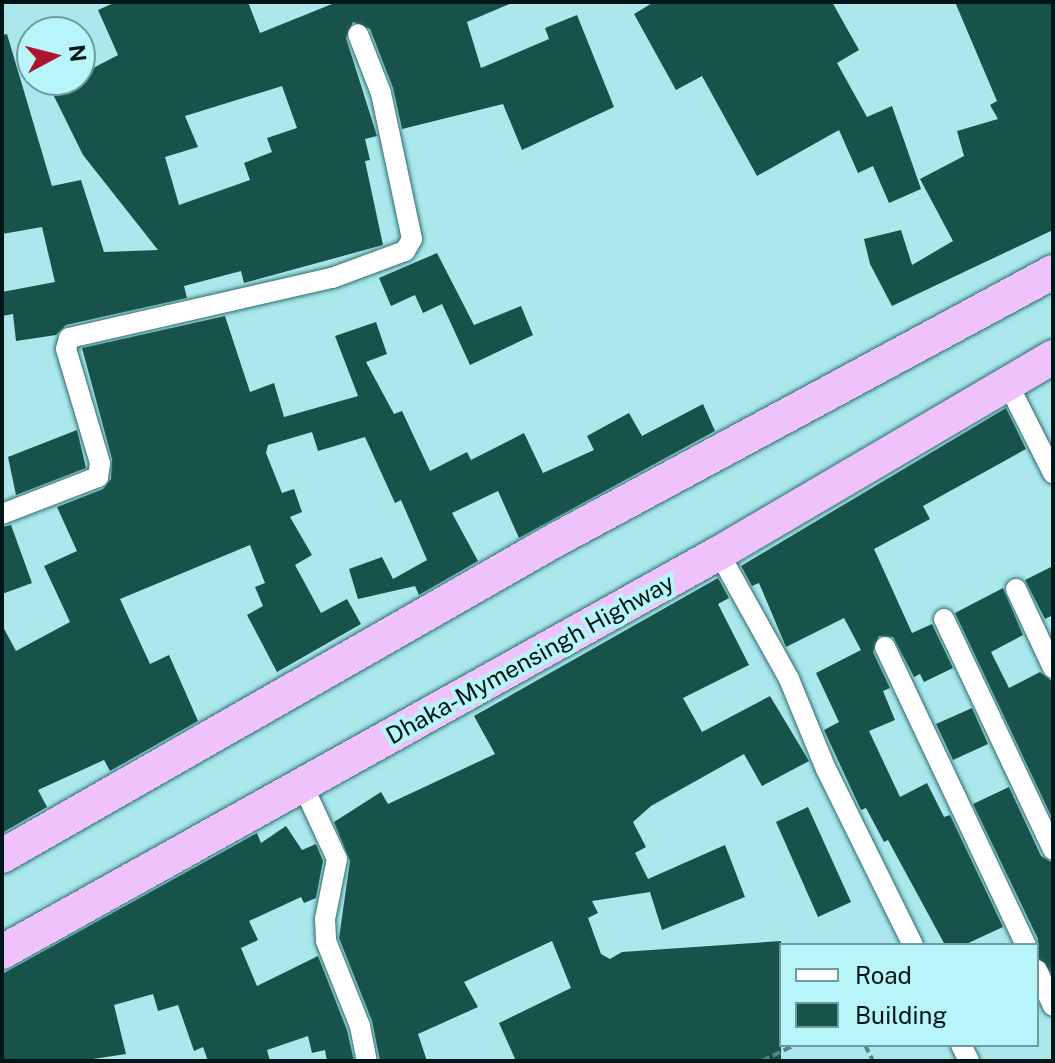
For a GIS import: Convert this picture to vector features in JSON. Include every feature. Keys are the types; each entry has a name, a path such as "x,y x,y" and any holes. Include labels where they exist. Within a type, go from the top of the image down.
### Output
{"highway":[{"path":"2,856 550,543 1053,272"},
{"name":"Dhaka-Mymensingh Highway","path":"2,952 304,788 491,677 719,553 1053,357"}],"street":[{"path":"2,514 98,477 100,463 66,349 69,338 332,278 405,251 412,239 381,93 358,34"},
{"path":"1008,384 1053,473"},
{"path":"719,553 789,679 826,769 912,943"},
{"path":"1016,589 1053,668"},
{"path":"944,619 1053,850"},
{"path":"885,647 1025,943"},
{"path":"304,788 337,859 326,941 360,1026 367,1061"},
{"path":"1039,974 1053,1006"}],"path":[{"path":"762,1061 791,1047"}],"building":[{"path":"116,2 248,2 260,33 337,2 514,2 467,22 481,68 549,39 545,28 577,15 614,107 522,150 503,104 402,129 393,88 370,29 353,22 346,38 377,136 365,139 370,160 365,161 383,245 244,283 241,271 184,286 187,298 66,325 56,335 16,341 13,314 2,316 2,292 55,282 42,227 2,234 2,35 7,34 16,64 16,96 25,96 52,186 81,180 104,252 158,250 83,155 54,96 96,96 96,67 118,55 98,10","holes":["282,86 297,128 267,138 272,152 244,163 250,180 179,205 165,157 198,147 185,116"]},
{"path":"654,2 832,2 859,50 837,63 867,117 892,106 921,189 889,203 873,166 858,173 839,130 757,176 702,76 676,90 634,14"},
{"path":"955,2 1053,2 1053,230 892,306 870,264 864,239 901,230 912,265 953,241 920,179 964,156 957,131 998,119 990,105 997,101"},
{"path":"437,253 474,325 521,306 533,335 470,365 442,304 423,313 415,295 391,306 379,278"},
{"path":"225,316 250,392 274,383 284,417 358,396 335,336 376,322 387,354 366,362 394,414 402,411 430,471 467,452 471,460 524,433 543,473 594,450 587,436 629,413 642,436 703,404 715,431 519,538 498,491 452,513 478,561 419,595 415,586 358,599 349,569 382,557 393,579 427,560 401,500 395,503 365,437 318,451 312,432 268,445 266,453 282,493 294,489 302,512 290,517 312,555 295,565 321,613 347,599 361,624 277,672 247,615 263,606 255,587 265,583 250,545 120,599 150,664 169,655 198,721 110,771 104,760 38,790 47,807 2,833 2,625 16,651 70,622 44,566 77,551 57,507 103,489 111,479 112,459 82,348"},
{"path":"1006,408 1026,449 923,506 930,519 874,549 912,633 932,624 953,668 924,682 920,674 914,677 893,637 879,636 873,652 890,688 883,691 895,720 869,731 900,797 927,783 944,817 950,815 1003,927 968,943 944,943 888,840 884,842 866,808 861,810 824,730 839,722 816,673 861,650 844,618 786,647 759,583 752,586 741,566"},
{"path":"77,430 86,468 16,495 8,457"},
{"path":"11,525 32,583 2,594 2,527"},
{"path":"1053,566 1053,615 1045,619 1025,580"},
{"path":"718,578 729,598 718,604 749,665 683,698 702,732 770,696 809,761 762,786 744,754 651,806 633,822 646,847 635,853 648,879 725,845 745,897 662,930 650,892 592,901 598,913 588,918 601,954 610,959 622,952 781,941 781,1061 516,1061 499,1023 571,988 552,941 464,982 478,1007 418,1034 427,1061 380,1061 372,1021 339,938 350,861 334,822 381,792 388,804 495,754 474,716"},
{"path":"1003,588 1023,635 991,652 1009,688 1040,672 1053,682 1053,820 955,613"},
{"path":"972,708 988,744 953,760 936,724"},
{"path":"1009,787 1041,856 1053,863 1053,974 1039,959 1038,939 973,804"},
{"path":"808,807 851,902 818,917 776,822"},
{"path":"286,826 302,850 316,844 323,861 316,898 304,903 301,897 249,921 258,940 241,948 257,986 318,956 347,1030 354,1061 327,1061 325,1050 312,1053 308,1036 267,1050 270,1061 208,1061 203,1047 194,1051 178,1005 158,1011 153,994 114,1005 126,1054 80,1061 2,1061 2,974 257,833 261,843"}]}
